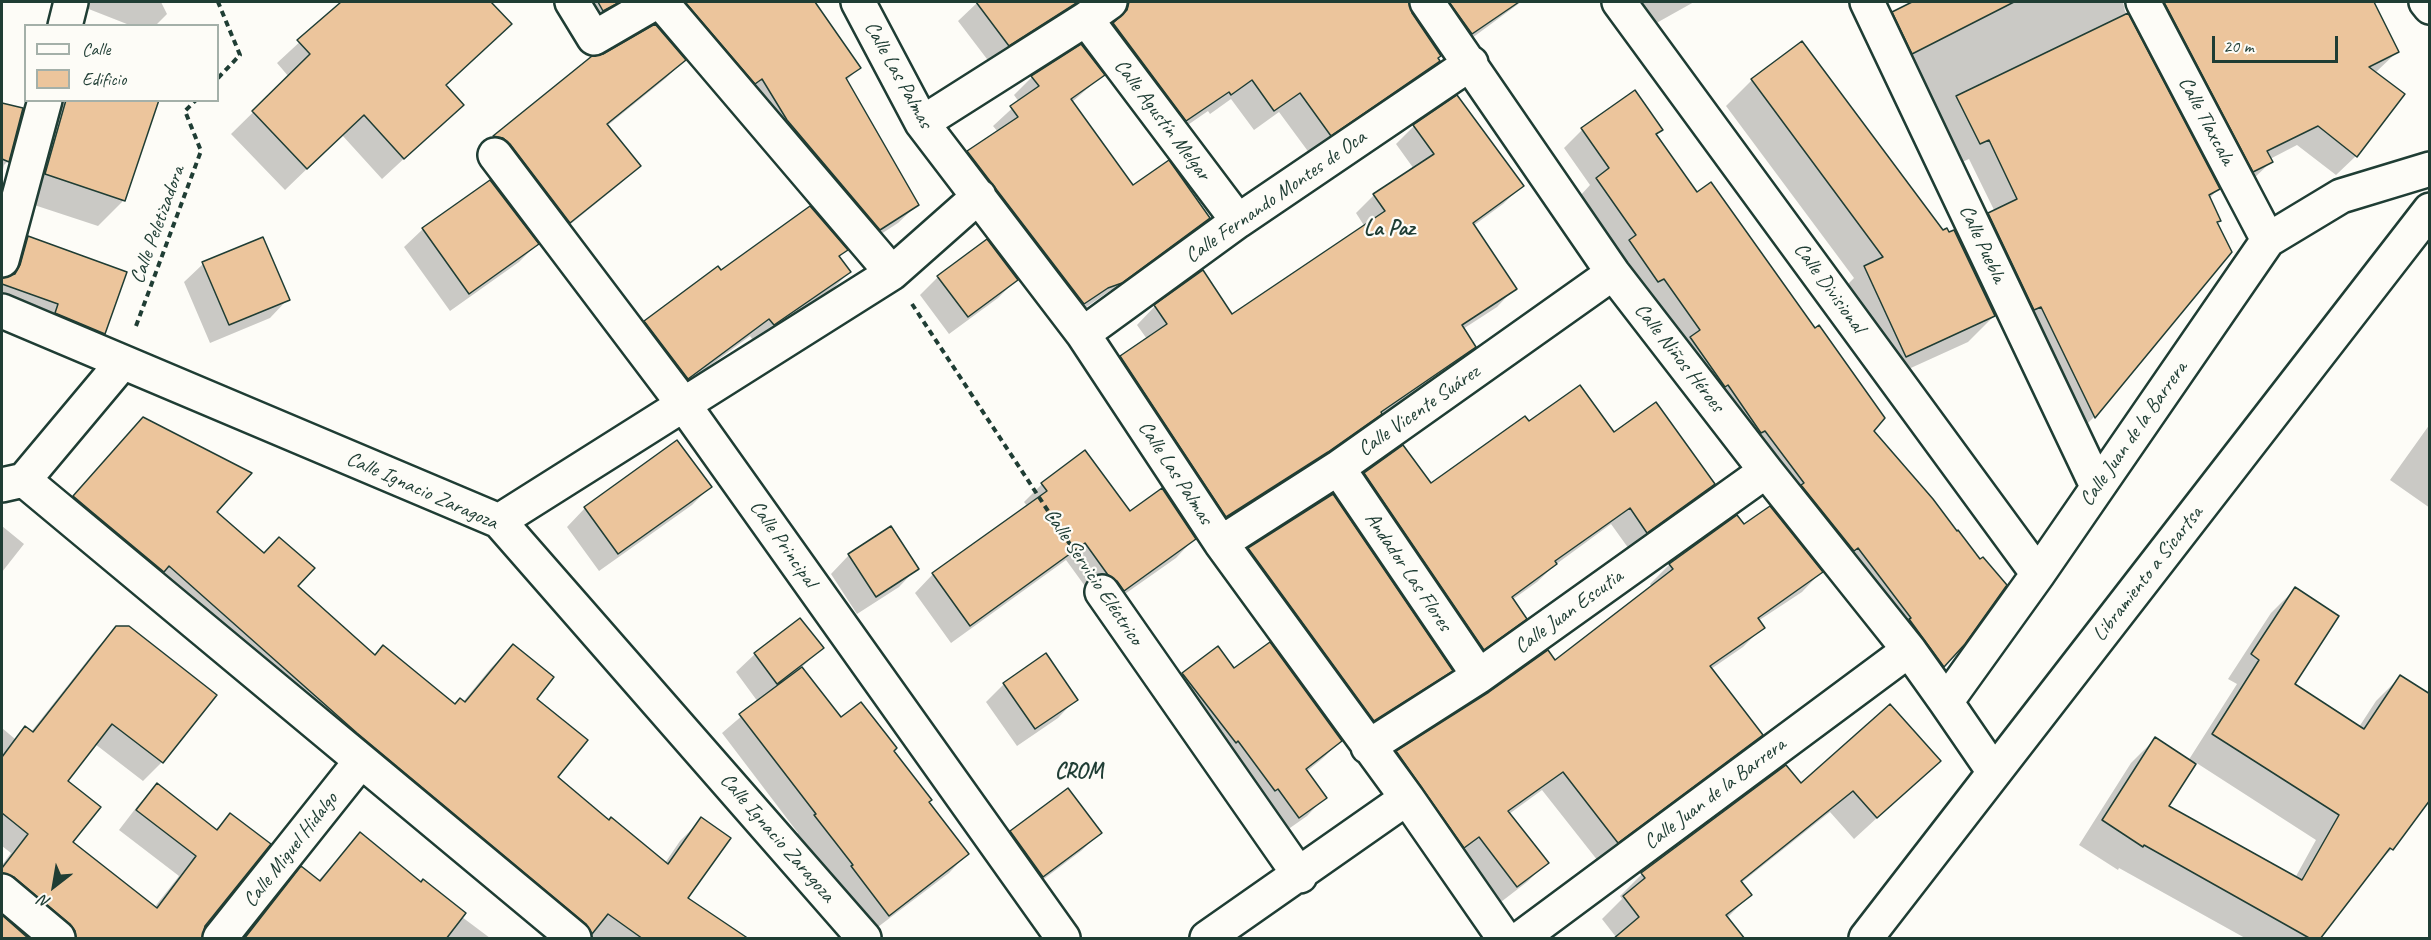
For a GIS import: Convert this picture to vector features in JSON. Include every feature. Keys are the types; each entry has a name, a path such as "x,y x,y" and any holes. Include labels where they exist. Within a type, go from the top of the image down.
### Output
{"street":[{"path":"66,24 72,2"},
{"path":"572,2 594,38 656,2"},
{"path":"662,2 892,273"},
{"name":"Calle Las Palmas","path":"858,2 922,123 1083,334 1221,543 1407,798 1504,939"},
{"name":"Calle Niños Héroes","path":"1427,2 1613,273 1766,471 1909,650 1946,702"},
{"name":"Calle Divisional","path":"1619,2 2038,574"},
{"name":"Calle Puebla","path":"1867,2 2097,486"},
{"name":"Calle Tlaxcala","path":"2143,2 2268,240"},
{"path":"2426,2 2430,7"},
{"path":"922,123 1098,10"},
{"name":"Calle Agustín Melgar","path":"1098,10 1238,221"},
{"name":"Calle Fernando Montes de Oca","path":"1083,334 1238,221 1471,63"},
{"path":"2,260 44,102"},
{"name":"Calle Principal","path":"495,155 684,405 1063,939"},
{"name":"Calle Juan de la Barrera","path":"1946,702 2038,574 2268,240 2341,196 2430,169"},
{"path":"499,521 892,273 979,196"},
{"name":"Libramiento a Sicartsa","path":"1866,939 2430,210"},
{"name":"Calle Vicente Suárez","path":"1221,543 1338,468 1613,273"},
{"name":"Calle Ignacio Zaragoza","path":"2,311 499,521 864,939"},
{"path":"122,363 13,482 361,761 574,939"},
{"name":"Andador Las Flores","path":"1338,468 1479,676"},
{"name":"Calle Juan Escutia","path":"1368,747 1479,676 1766,471"},
{"name":"Calle Servicio Eléctrico","path":"1102,592 1300,876"},
{"name":"Calle Juan de la Barrera","path":"1521,939 1909,650"},
{"path":"1946,702 1994,772"},
{"name":"Calle Miguel Hidalgo","path":"220,939 361,761"},
{"path":"1207,939 1300,876 1407,798"},
{"path":"2,891 58,939"}],"path":[{"path":"218,2 240,55 219,77"},
{"name":"Calle Peletizadora","path":"122,363 201,151 185,111 194,102"},
{"name":"Calle Servicio Eléctrico","path":"892,273 1102,592"}],"building":[{"path":"341,2 491,2 512,24 446,85 464,105 404,159 364,115 307,169 252,111 310,54 297,40"},
{"path":"598,2 620,2 603,11"},
{"path":"685,2 815,2 861,68 846,78 919,205 880,230 787,120 762,79 755,84"},
{"path":"976,2 1078,2 1009,46"},
{"path":"1129,2 1409,2 1412,13 1441,56 1438,58 1440,61 1331,136 1300,93 1274,111 1252,80 1231,95 1229,92 1186,121 1113,23 1127,10"},
{"path":"1449,2 1519,2 1472,34"},
{"path":"1912,2 2014,2 1912,54 1892,12"},
{"path":"2164,2 2374,2 2399,52 2369,67 2405,94 2357,157 2318,126 2267,151 2273,162 2253,172"},
{"path":"2128,13 2220,189 2209,195 2221,221 2217,222 2232,252 2095,418 2041,307 2034,310 1988,213 2017,199 1989,140 1980,144 1956,96"},
{"path":"655,24 686,60 607,124 641,166 570,223 510,144 503,138 493,136 592,56 603,54"},
{"path":"1802,41 1943,230 1947,228 1949,232 1954,230 1995,316 1906,357 1864,266 1883,257 1751,79"},
{"path":"1081,44 1105,75 1071,99 1133,185 1169,160 1210,218 1122,283 1108,288 1084,304 967,151 1018,117 1010,106 1039,86 1031,76"},
{"path":"1635,90 1663,130 1656,134 1697,192 1711,182 1815,328 1819,325 1885,418 1874,431 1933,499 1980,559 1983,557 2007,585 1965,644 1944,667 1909,619 1911,618 1858,548 1854,551 1801,485 1804,483 1765,431 1761,433 1728,385 1725,387 1690,337 1700,330 1664,279 1658,282 1629,240 1636,235 1596,178 1609,168 1581,128"},
{"path":"1457,95 1524,186 1473,223 1517,289 1462,325 1476,347 1381,412 1382,414 1328,452 1226,517 1120,356 1167,324 1154,305 1203,270 1232,314 1385,211 1373,194 1434,154 1413,125"},
{"path":"65,102 158,102 125,201 45,174"},
{"path":"2,103 23,108 9,162 2,159"},
{"path":"490,180 539,244 469,294 422,228"},
{"path":"810,206 848,250 839,256 851,272 774,325 769,319 688,379 644,321 718,266 721,270"},
{"path":"28,236 127,272 105,334 55,313 58,304 2,284 2,278 15,274 20,265"},
{"path":"263,237 290,300 229,325 202,262"},
{"path":"987,239 1018,280 968,317 937,276"},
{"path":"1580,385 1614,432 1656,402 1715,484 1647,533 1630,508 1555,561 1557,564 1512,597 1527,619 1484,650 1364,473 1403,445 1431,483 1525,416 1529,421"},
{"path":"143,417 252,473 217,512 264,553 279,537 315,568 298,586 375,655 383,645 455,704 460,698 465,702 513,644 554,677 537,699 588,740 558,777 609,820 611,817 668,864 701,817 731,838 688,898 749,939 643,939 608,914 592,934 586,924 357,733 169,566 164,572 73,496"},
{"path":"677,440 712,487 618,554 584,507"},
{"path":"1085,450 1130,511 1162,488 1196,539 1124,591 1117,581 1108,575 1085,543 970,626 932,573 1047,491 1041,483"},
{"path":"1333,494 1453,671 1374,721 1248,548"},
{"path":"1770,506 1823,572 1758,618 1765,628 1710,666 1763,735 1618,843 1563,772 1508,811 1549,863 1517,887 1479,837 1464,848 1396,751 1489,692 1548,650 1555,660 1673,569 1669,564 1737,515 1744,524"},
{"path":"891,526 919,569 876,597 848,554"},
{"path":"2295,587 2339,616 2295,684 2364,729 2400,675 2430,694 2430,800 2393,850 2390,848 2320,939 2311,939 2144,845 2143,847 2102,820 2155,737 2196,764 2169,806 2302,880 2339,815 2212,734 2259,660 2251,654"},
{"path":"800,618 824,648 777,684 754,653"},
{"path":"116,626 129,626 217,695 163,763 112,724 68,781 101,807 73,842 157,908 196,856 136,810 157,783 217,830 230,813 271,844 205,926 202,939 76,939 75,931 70,924 14,877 2,873 2,868 28,834 2,813 2,757 25,726 33,732"},
{"path":"1270,642 1342,741 1306,769 1327,798 1299,818 1278,789 1275,791 1238,741 1236,743 1182,673 1218,646 1234,668"},
{"path":"1046,653 1078,700 1035,729 1003,683"},
{"path":"802,667 841,717 861,702 897,748 894,751 932,800 929,802 969,854 889,916 814,815 816,814 739,714"},
{"path":"1890,704 1941,761 1877,818 1853,791 1741,881 1752,895 1726,915 1745,939 1613,939 1639,917 1623,896 1645,878 1641,873 1786,765 1801,783"},
{"path":"1068,788 1102,833 1043,877 1010,831"},
{"path":"360,832 421,882 423,879 466,913 446,939 244,939 301,866 320,881"},
{"path":"2,915 29,939 2,939"}],"district":[{"name":"La Paz","path":"1389,229"},
{"name":"CROM","path":"1079,772"}]}
